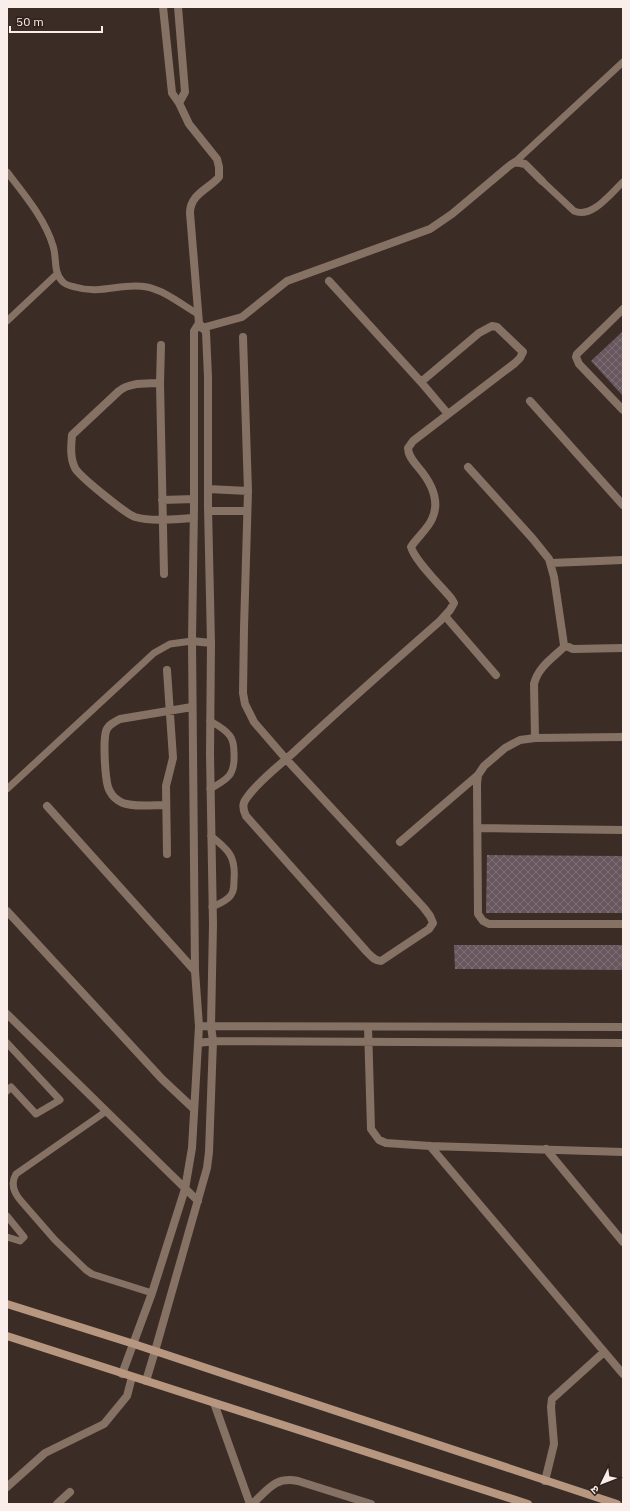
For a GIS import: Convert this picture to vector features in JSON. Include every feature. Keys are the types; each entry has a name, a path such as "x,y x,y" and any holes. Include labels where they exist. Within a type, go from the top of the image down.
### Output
{"street":[{"path":"146,1381 207,1168 210,1152 213,1041 211,1026 211,643 208,511 208,377 206,332 200,326 198,314 190,209 193,200 197,195 218,177 220,167 217,159 188,124 179,103 172,93 163,7"},
{"path":"178,7 185,92 179,103"},
{"path":"122,1374 152,1293 186,1189 192,1148 199,1043 195,971 192,707 194,331 200,326 242,317 288,281 430,229 452,214 515,162 525,164 542,181"},
{"path":"329,281 422,382 448,414"},
{"path":"623,309 577,354 576,357 579,364 623,410"},
{"path":"243,337 248,491 243,693 245,704 254,722 286,759 432,918 433,923 429,929 381,961 376,960 367,952 243,811 245,800 254,788 286,759 445,616 452,607 453,601 419,561 411,547 429,524 435,508 434,495 431,486 408,452 410,444 515,364 522,354 522,350 497,327 492,326 479,333 422,382"},
{"path":"161,345 160,383 164,574"},
{"path":"160,383 132,384 122,389 72,435 72,460 76,470 119,508 135,517 162,520 194,518"},
{"path":"530,401 623,504"},
{"path":"468,467 545,553 551,563 562,642 565,646 573,649 623,648"},
{"path":"208,489 248,491"},
{"path":"162,500 194,499"},
{"path":"208,511 247,511"},
{"path":"551,563 623,560"},
{"path":"445,616 496,675"},
{"path":"192,641 211,643"},
{"path":"535,738 534,684 536,677 540,669 565,646"},
{"path":"167,670 173,758 166,786 165,805 167,854"},
{"path":"165,805 126,804 115,798 108,786 106,775 105,741 107,730 109,726 120,719 192,707"},
{"path":"400,842 478,775 484,766 504,748 520,740 535,738 623,737"},
{"path":"478,775 478,914 483,921 488,924 623,924"},
{"path":"47,806 195,971"},
{"path":"478,828 623,830"},
{"path":"7,911 162,1079 194,1110"},
{"path":"7,1014 105,1112 198,1201"},
{"path":"199,1026 623,1027"},
{"path":"368,1027 371,1129 379,1140 386,1143 430,1146 623,1152"},
{"path":"199,1043 213,1041 623,1043"},
{"path":"430,1146 623,1374"},
{"path":"546,1149 623,1242"},
{"path":"7,1304 134,1344 617,1504"},
{"path":"7,1336 528,1504"},
{"path":"545,1481 554,1444 550,1407 552,1399 604,1352"},
{"path":"7,1487 45,1453 104,1424 127,1396 132,1376"},
{"path":"214,1403 251,1504 275,1484 283,1480 290,1479 371,1504"},
{"path":"57,1504 70,1492"}],"lane":[{"path":"515,162 623,62"},
{"path":"7,172 45,226 52,240 58,274 63,282 79,288 104,290 138,286 156,289 198,314"},
{"path":"542,181 578,213 583,213 595,207 623,182"},
{"path":"7,321 58,274"},
{"path":"7,789 154,653 170,644 192,641"},
{"path":"210,721 230,736 234,745 234,764 232,772 228,777 210,789"},
{"path":"211,836 225,847 234,863 233,890 231,895 224,901 212,907"},
{"path":"7,1043 60,1100 36,1114 11,1087 7,1091"},
{"path":"105,1112 16,1174 12,1184 22,1202 55,1240 86,1270 92,1274 152,1293"},
{"path":"7,1216 24,1237 20,1241 7,1237"}],"building":[{"path":"623,331 623,396 591,361"},
{"path":"487,855 623,856 623,913 486,913"},
{"path":"454,945 623,945 623,970 455,969"}]}
